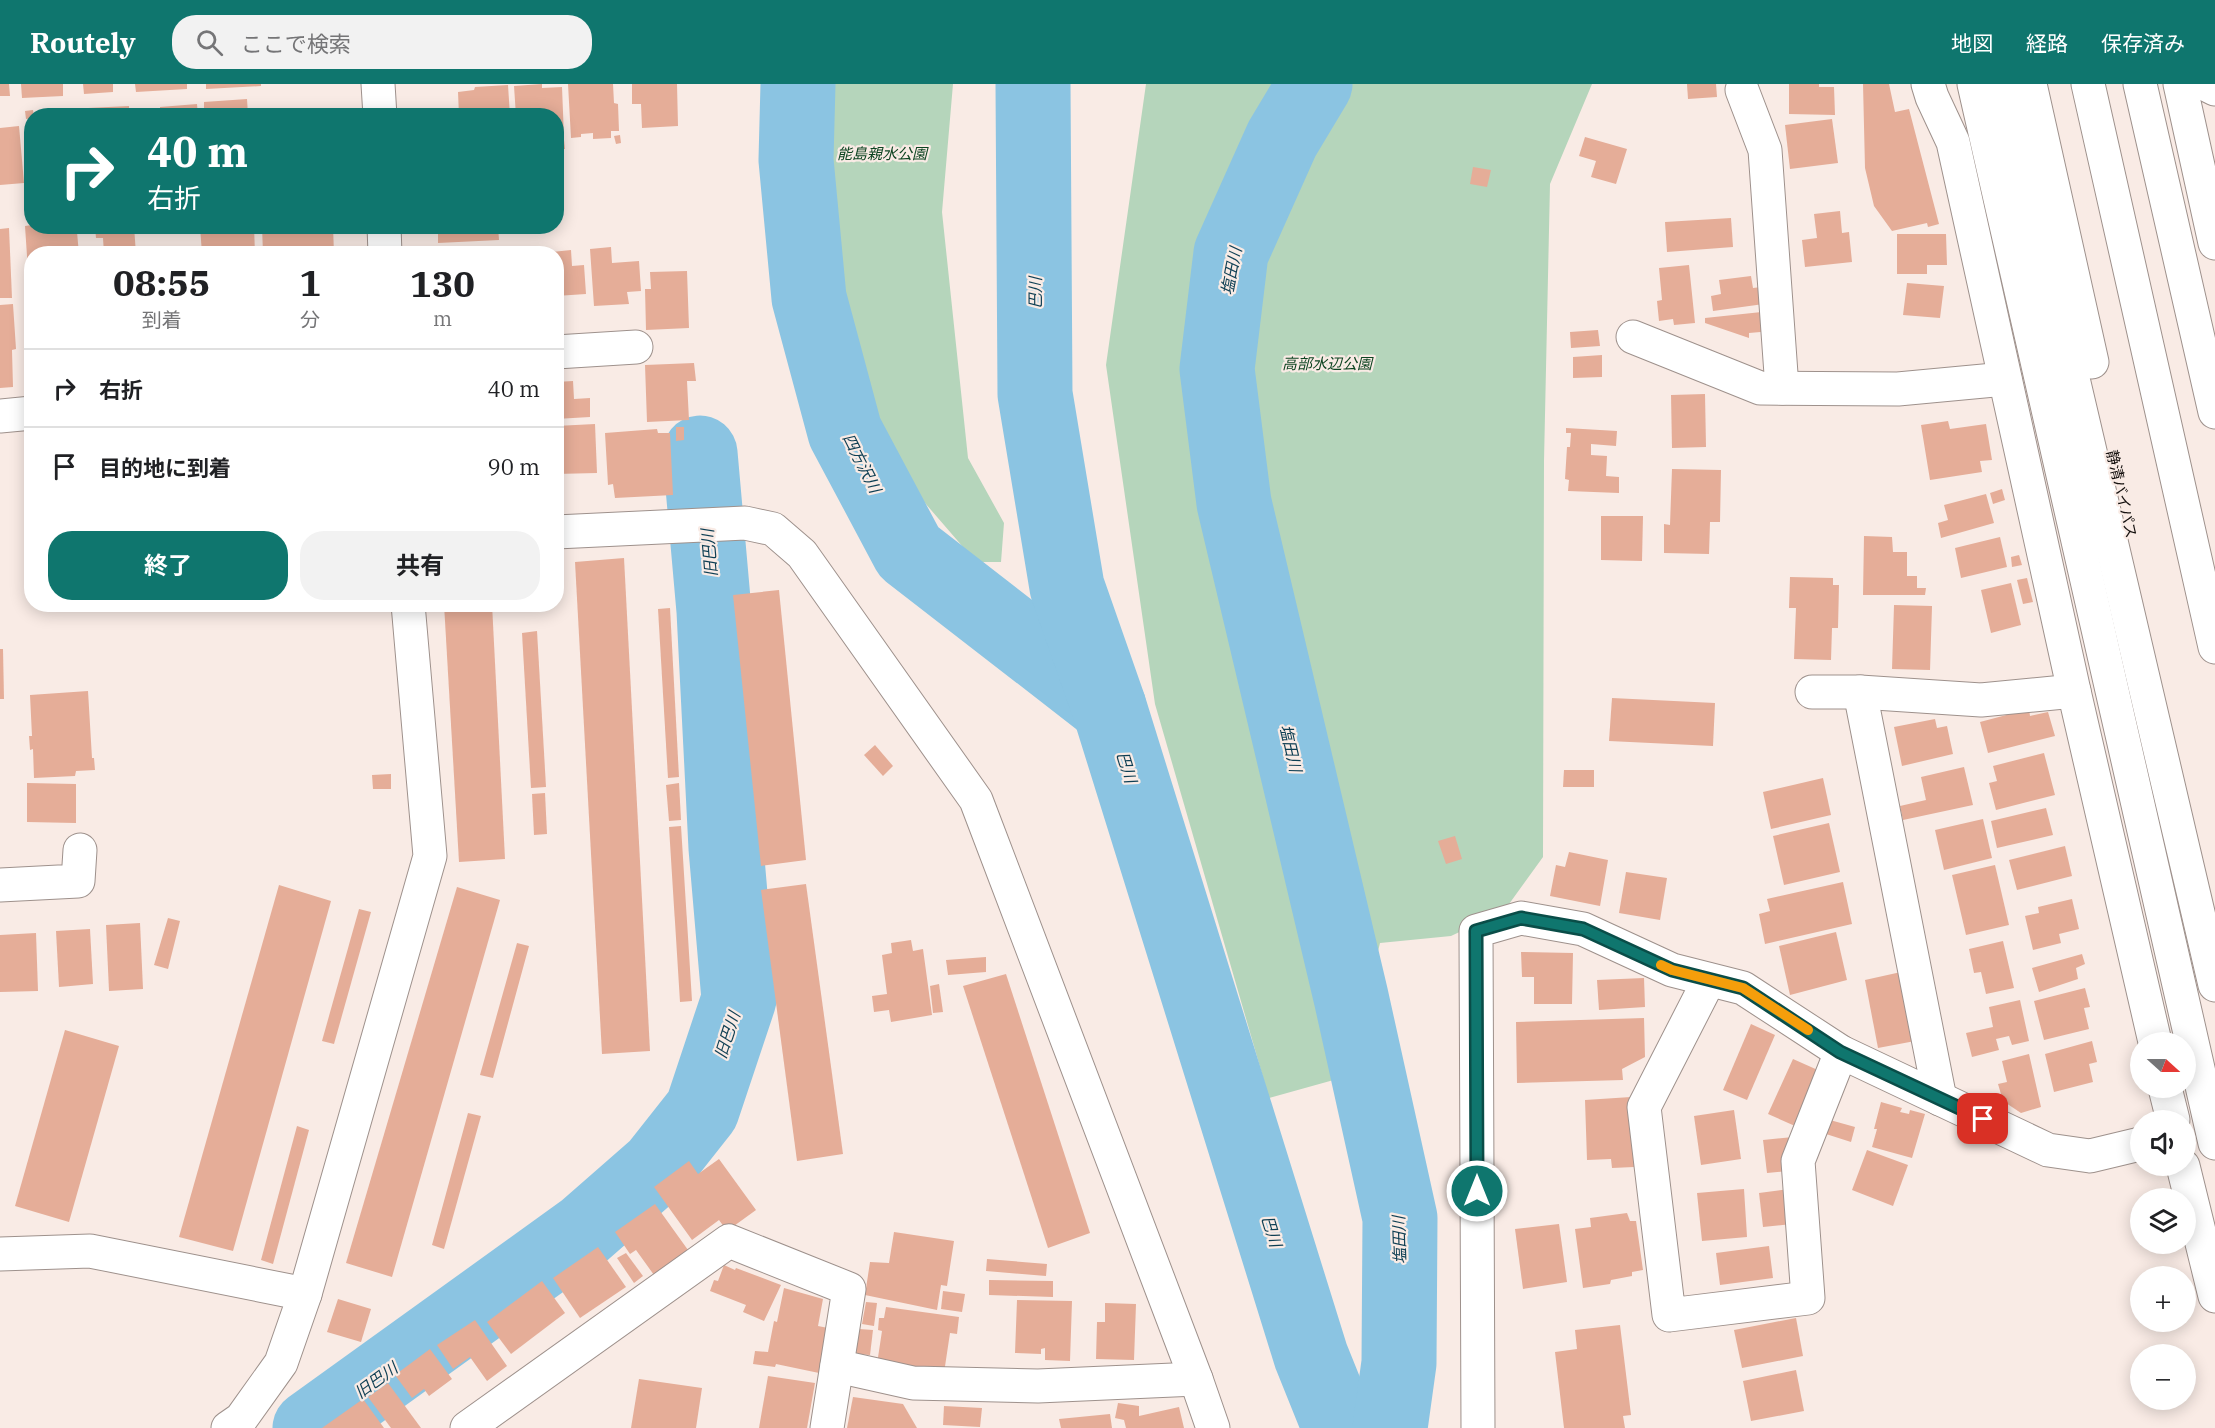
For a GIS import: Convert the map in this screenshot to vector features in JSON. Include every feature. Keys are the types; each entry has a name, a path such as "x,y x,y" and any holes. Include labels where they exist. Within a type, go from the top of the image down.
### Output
{"main road":[{"path":"378,84 380,108"},
{"path":"1928,84 1953,142 2074,691 2153,1032"},
{"path":"1974,84 2215,1143"},
{"path":"2004,84 2215,985"},
{"name":"静清バイパス","path":"2030,84 2215,905"},
{"path":"2088,84 2215,647"},
{"path":"2140,84 2215,412"},
{"path":"2180,84 2215,243"},
{"path":"2205,84 2215,89"},
{"path":"1742,90 1765,150 1782,388"},
{"path":"1633,337 1760,388 1898,389 2005,379"},
{"path":"564,352 636,347"},
{"path":"0,416 24,414"},
{"path":"564,532 746,523 773,529 802,554 976,800 1213,1428"},
{"path":"228,1428 241,1419 281,1363 304,1294 430,856 409,612"},
{"path":"1812,692 1860,692 1981,700 2074,691"},
{"path":"1860,692 1940,1099"},
{"path":"0,885 78,881 80,849"},
{"path":"1478,1428 1476,931 1521,918 1583,929 1672,970 1743,988 1840,1052 2048,1150 2090,1156 2130,1146"},
{"path":"1709,980 1644,1107 1669,1315 1808,1298 1798,1161 1840,1052"},
{"path":"2186,1176 2215,1296"},
{"path":"467,1428 729,1241 849,1289 827,1428"},
{"path":"0,1254 90,1251 304,1294"},
{"path":"837,1366 914,1383 1038,1386 1196,1379"}],"green space":[{"name":"能島親水公園","path":"817,84 953,84 942,212 968,458 1004,523 1001,562 976,562 925,503 856,410 816,261"},
{"name":"高部水辺公園","path":"1146,84 1592,84 1550,184 1544,461 1543,857 1504,911 1451,936 1380,943 1348,1076 1269,1098 1155,704 1106,365"}],"building":[{"path":"0,84 9,84 10,96 0,96"},
{"path":"21,84 63,84 63,96 22,98"},
{"path":"83,84 113,84 113,92 84,94"},
{"path":"135,84 187,84 187,89 136,92"},
{"path":"206,84 261,84 261,86 206,89"},
{"path":"542,84 542,88 562,87 563,108 515,108 514,86"},
{"path":"568,84 613,84 614,103 618,104 619,131 611,131 611,138 593,139 593,133 571,138"},
{"path":"632,84 677,84 678,126 642,128 641,104 632,104"},
{"path":"1687,84 1716,84 1717,97 1688,99"},
{"path":"1789,84 1819,84 1819,87 1834,87 1835,115 1789,114"},
{"path":"1863,84 1889,84 1895,112 1909,109 1939,224 1928,227 1927,223 1892,231 1874,206 1865,168"},
{"path":"508,85 509,108 459,108 458,92 474,90 475,87"},
{"path":"247,99 248,108 204,108 204,102"},
{"path":"197,104 197,108 160,108"},
{"path":"129,106 129,108 88,108"},
{"path":"1832,119 1838,163 1790,169 1785,125"},
{"path":"19,126 24,183 0,185 0,128"},
{"path":"620,135 621,143 616,144 614,136"},
{"path":"1585,137 1627,149 1616,184 1591,177 1596,161 1579,156"},
{"path":"1473,167 1491,170 1487,187 1470,184"},
{"path":"1840,211 1842,233 1849,232 1852,262 1805,267 1802,240 1817,238 1814,214"},
{"path":"1731,218 1733,247 1667,252 1665,222"},
{"path":"9,228 12,298 0,298 0,229"},
{"path":"26,234 77,234 78,246 26,246"},
{"path":"96,234 135,234 135,246 104,246 103,238 96,238"},
{"path":"201,234 254,234 255,246 201,246"},
{"path":"262,234 333,234 334,246 263,246"},
{"path":"438,234 499,234 499,240 438,243"},
{"path":"1897,234 1946,234 1947,265 1927,265 1927,274 1897,274"},
{"path":"611,247 612,263 639,261 641,291 627,292 629,304 594,306 590,249"},
{"path":"571,250 572,266 584,265 586,294 564,295 564,251"},
{"path":"1689,265 1695,323 1674,325 1673,319 1659,321 1657,301 1662,300 1659,268"},
{"path":"687,271 689,328 646,330 645,289 651,289 650,272"},
{"path":"1751,276 1753,288 1769,286 1771,303 1713,311 1711,296 1721,294 1719,280"},
{"path":"1907,283 1944,286 1940,318 1903,315"},
{"path":"13,304 16,349 12,350 13,387 0,388 0,305"},
{"path":"1771,311 1772,331 1749,333 1749,338 1705,323 1705,318"},
{"path":"1598,330 1600,346 1571,348 1570,332"},
{"path":"1602,355 1602,377 1573,378 1573,357"},
{"path":"694,363 696,381 687,381 689,420 647,422 645,365"},
{"path":"573,381 574,399 590,398 590,417 564,419 564,382"},
{"path":"1705,394 1706,447 1672,448 1671,395"},
{"path":"1948,421 1950,429 1986,424 1992,460 1980,461 1982,472 1930,480 1921,425"},
{"path":"595,424 597,473 564,474 564,426"},
{"path":"676,427 684,427 684,440 676,441"},
{"path":"1566,428 1617,431 1616,446 1591,444 1591,455 1607,456 1606,476 1619,477 1619,493 1568,491 1569,480 1565,479 1567,447 1570,447 1571,433 1566,433"},
{"path":"657,429 658,433 670,433 673,495 615,498 613,484 608,485 605,433"},
{"path":"1672,469 1721,470 1720,522 1710,522 1709,554 1664,553 1664,524 1670,525"},
{"path":"2002,489 2005,500 1993,504 1990,493"},
{"path":"1986,494 1994,523 1941,538 1938,523 1948,520 1944,505"},
{"path":"1601,516 1643,516 1642,561 1601,560"},
{"path":"1864,536 1892,537 1893,552 1907,552 1907,576 1917,576 1917,588 1926,588 1925,595 1863,595"},
{"path":"2000,537 2007,567 1961,578 1955,548"},
{"path":"2019,555 2022,565 2012,567 2011,557"},
{"path":"624,558 650,1051 602,1054 575,562"},
{"path":"1790,577 1833,578 1833,585 1839,585 1838,628 1832,628 1831,660 1794,659 1796,608 1789,608"},
{"path":"2027,578 2033,602 2023,604 2017,580"},
{"path":"2011,583 2021,625 1991,633 1981,590"},
{"path":"779,590 806,860 761,866 733,595"},
{"path":"1894,605 1932,606 1930,670 1892,669"},
{"path":"670,608 679,777 668,778 658,609"},
{"path":"444,612 492,612 505,859 459,862"},
{"path":"537,631 546,787 531,788 522,633"},
{"path":"0,649 3,649 4,699 0,699"},
{"path":"88,691 92,758 94,758 95,770 76,771 75,776 34,778 33,749 30,750 29,736 32,736 30,695"},
{"path":"1612,698 1715,703 1713,746 1609,741"},
{"path":"2029,709 2030,716 2048,712 2055,736 1988,753 1980,722"},
{"path":"1935,719 1937,728 1947,726 1953,754 1902,766 1894,727"},
{"path":"875,745 893,766 883,776 864,755"},
{"path":"2044,753 2055,795 1996,810 1989,783 1997,781 1993,766"},
{"path":"1964,767 1973,805 1903,820 1900,806 1926,800 1921,777"},
{"path":"1564,770 1594,770 1594,787 1563,787"},
{"path":"391,774 391,789 373,789 372,775"},
{"path":"1823,778 1831,815 1771,829 1763,792"},
{"path":"27,783 76,784 76,823 27,822"},
{"path":"679,783 681,820 669,821 666,785"},
{"path":"545,793 547,834 534,835 532,794"},
{"path":"2046,808 2053,835 1997,848 1991,821"},
{"path":"1983,819 1992,858 1944,870 1935,830"},
{"path":"1829,823 1840,872 1784,885 1773,836"},
{"path":"681,826 692,1001 680,1002 669,827"},
{"path":"1455,836 1462,859 1446,864 1438,841"},
{"path":"2065,846 2072,876 2017,890 2009,860"},
{"path":"1569,852 1608,860 1600,906 1550,896 1556,865 1565,867"},
{"path":"1995,865 2009,925 1966,935 1952,875"},
{"path":"1626,872 1667,878 1660,920 1619,913"},
{"path":"1843,882 1852,924 1765,944 1759,914 1770,911 1767,899"},
{"path":"806,884 843,1154 797,1161 761,890"},
{"path":"279,885 331,901 233,1251 179,1237"},
{"path":"457,887 500,900 392,1277 346,1263"},
{"path":"2072,899 2079,929 2059,934 2061,943 2033,950 2025,916 2039,913 2038,907"},
{"path":"359,909 371,912 334,1044 322,1041"},
{"path":"168,918 180,921 168,969 154,965"},
{"path":"140,923 143,989 109,991 106,925"},
{"path":"90,929 93,984 59,987 56,931"},
{"path":"1836,932 1847,980 1790,995 1779,946"},
{"path":"36,933 38,991 0,992 0,935"},
{"path":"911,940 913,951 923,949 932,1015 891,1022 889,1010 874,1012 872,996 887,994 882,955 892,953 891,943"},
{"path":"2003,941 2014,988 1986,994 1981,972 1974,973 1969,949"},
{"path":"517,943 529,946 493,1078 480,1075"},
{"path":"1521,952 1573,953 1572,1004 1534,1004 1534,977 1522,977"},
{"path":"2082,954 2085,964 2076,968 2078,979 2039,992 2032,968"},
{"path":"986,957 986,972 948,975 946,960"},
{"path":"1901,972 1915,1041 1878,1048 1865,980"},
{"path":"1006,974 1090,1233 1048,1248 963,986"},
{"path":"1644,978 1645,1007 1599,1010 1597,980"},
{"path":"939,984 943,1012 933,1013 930,986"},
{"path":"2085,988 2090,1007 2084,1008 2089,1029 2044,1040 2034,1001"},
{"path":"2020,1000 2029,1041 2012,1045 2009,1036 1996,1039 1999,1050 1972,1057 1966,1033 1993,1027 1989,1007"},
{"path":"1644,1018 1645,1057 1622,1069 1623,1080 1517,1083 1516,1022"},
{"path":"1751,1024 1775,1035 1747,1100 1723,1090"},
{"path":"65,1030 119,1046 69,1222 15,1206"},
{"path":"2092,1041 2097,1062 2089,1064 2093,1082 2054,1092 2045,1054"},
{"path":"2029,1054 2041,1107 2021,1113 2003,1101 1998,1084 2007,1082 2002,1061"},
{"path":"1793,1059 1820,1071 1795,1126 1768,1114"},
{"path":"1631,1097 1634,1167 1612,1168 1611,1159 1587,1160 1585,1100"},
{"path":"1881,1102 1902,1108 1900,1112 1909,1114 1910,1110 1925,1114 1912,1158 1872,1147"},
{"path":"1734,1110 1741,1159 1701,1165 1694,1116"},
{"path":"468,1113 481,1116 444,1249 432,1245"},
{"path":"1830,1120 1855,1127 1851,1142 1826,1134"},
{"path":"297,1126 309,1130 273,1264 261,1260"},
{"path":"1793,1137 1797,1170 1767,1173 1763,1140"},
{"path":"1867,1150 1908,1165 1893,1206 1852,1190"},
{"path":"719,1159 756,1210 727,1231 719,1220 692,1240 654,1187 689,1161 698,1174"},
{"path":"1796,1188 1801,1223 1763,1227 1759,1193"},
{"path":"1744,1189 1747,1237 1702,1241 1697,1193"},
{"path":"655,1204 688,1250 654,1275 636,1250 630,1254 615,1232"},
{"path":"1627,1213 1630,1221 1636,1221 1643,1270 1632,1272 1632,1276 1611,1280 1610,1284 1583,1288 1575,1229 1591,1227 1590,1218"},
{"path":"1559,1224 1567,1282 1523,1289 1515,1229"},
{"path":"894,1232 954,1241 947,1286 941,1285 937,1310 865,1295 870,1262 889,1263"},
{"path":"1769,1246 1773,1278 1720,1285 1716,1253"},
{"path":"598,1247 626,1287 580,1318 553,1278"},
{"path":"626,1253 643,1276 634,1283 617,1258"},
{"path":"987,1259 1047,1264 1046,1276 986,1271"},
{"path":"724,1265 781,1285 764,1321 743,1312 746,1305 710,1291 714,1280 718,1281"},
{"path":"989,1280 1053,1281 1053,1297 989,1295"},
{"path":"542,1281 565,1313 511,1354 487,1322"},
{"path":"784,1288 823,1299 818,1326 828,1328 819,1373 776,1364 775,1367 753,1364 755,1351 768,1352"},
{"path":"943,1291 965,1294 962,1312 941,1309"},
{"path":"338,1299 371,1309 361,1342 327,1332"},
{"path":"1017,1300 1072,1301 1070,1361 1045,1360 1045,1348 1041,1349 1041,1354 1015,1353"},
{"path":"866,1302 877,1303 874,1326 862,1324"},
{"path":"1105,1303 1136,1304 1134,1360 1096,1359 1097,1322 1105,1322"},
{"path":"886,1307 959,1317 957,1334 950,1333 944,1373 877,1364 882,1331 878,1330 879,1318 884,1318"},
{"path":"1796,1318 1803,1356 1742,1368 1734,1330"},
{"path":"475,1320 507,1366 487,1381 470,1357 453,1369 437,1345"},
{"path":"1620,1325 1631,1415 1623,1416 1625,1428 1564,1428 1555,1352 1577,1349 1575,1330"},
{"path":"859,1329 873,1330 870,1355 856,1354"},
{"path":"430,1349 452,1379 429,1396 424,1389 412,1398 395,1375"},
{"path":"1796,1370 1804,1411 1751,1421 1743,1381"},
{"path":"768,1376 815,1383 807,1428 759,1428"},
{"path":"639,1379 702,1388 696,1428 631,1428"},
{"path":"388,1383 421,1428 391,1428 368,1397"},
{"path":"853,1397 903,1404 917,1428 847,1428"},
{"path":"363,1399 384,1428 322,1428"},
{"path":"1118,1403 1139,1406 1139,1416 1179,1407 1184,1428 1126,1428 1124,1420 1115,1418"},
{"path":"944,1406 982,1408 980,1427 943,1425"},
{"path":"1110,1414 1112,1428 1061,1428 1059,1419"}],"waterway":[{"name":"四方沢川","path":"798,84 796,160 809,298 845,432 909,552 1109,707"},
{"name":"巴川","path":"1033,84 1035,394 1067,587 1109,707 1311,1356 1340,1428"},
{"name":"塩田川","path":"1315,84 1282,139 1231,253 1217,369 1234,503 1351,997 1400,1218 1399,1363 1390,1428"},
{"name":"旧巴川","path":"310,1428 585,1230 657,1167 702,1110 739,999 726,848 714,611 700,453"}],"slow traffic":[{"path":"1661,965 1672,970 1743,988 1808,1030"}],"route":[{"path":"1477,1191 1476,931 1521,918 1583,929 1672,970 1743,988 1840,1052 1983,1119"}]}
